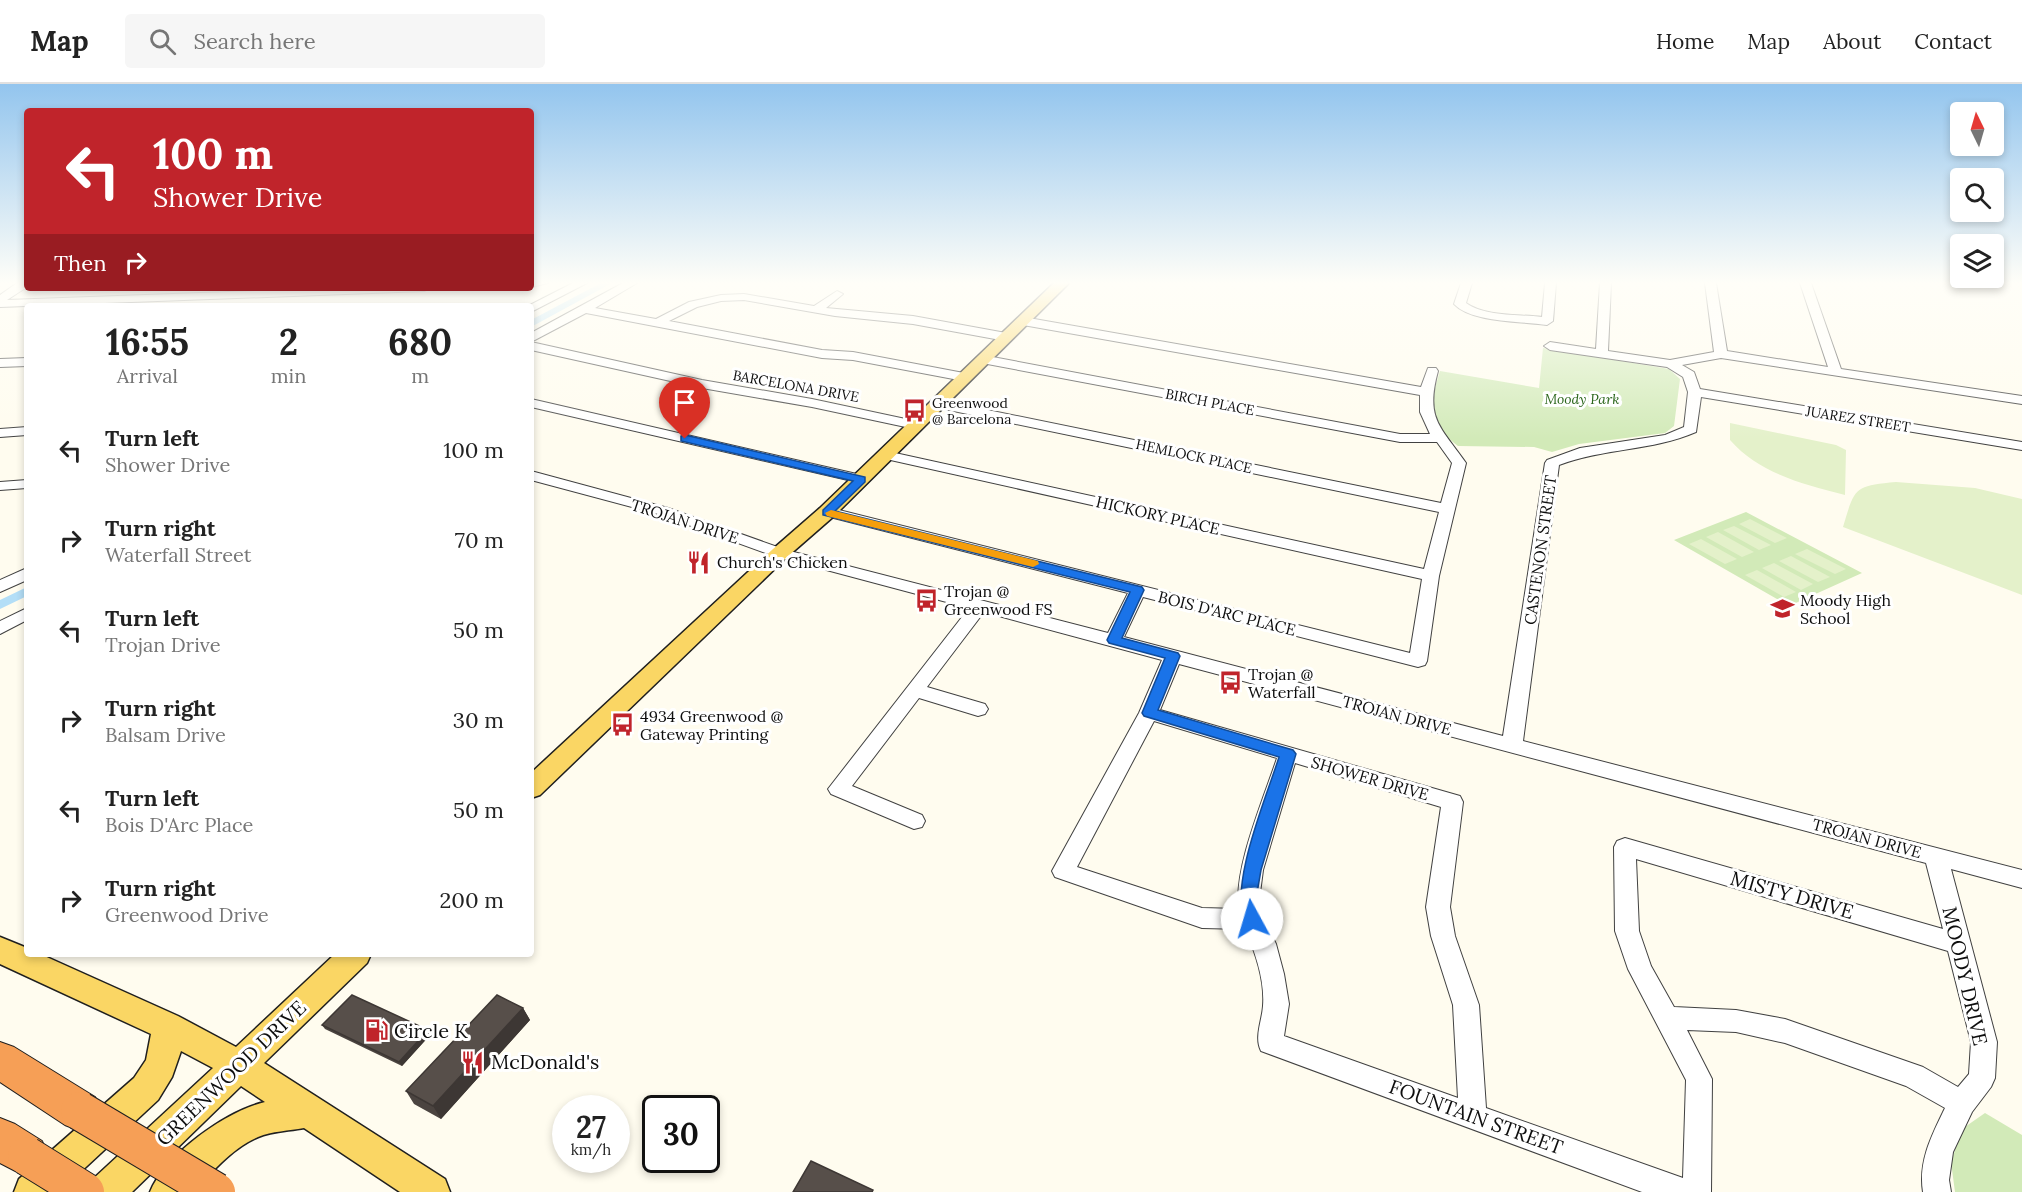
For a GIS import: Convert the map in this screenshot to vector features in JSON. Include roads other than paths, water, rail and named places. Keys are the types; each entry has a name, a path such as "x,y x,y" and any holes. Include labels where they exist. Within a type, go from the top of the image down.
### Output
{"highway":[{"path":"0,1060 80,1111 216,1192"},
{"path":"20,1162 86,1192"}],"main road":[{"path":"534,785 780,553 827,512 1008,335"},
{"path":"0,950 166,1026 238,1065 432,1192"},
{"name":"GREENWOOD DRIVE","path":"106,1192 353,957"},
{"path":"20,1162 146,1089 161,1070 166,1054 166,1026"},
{"path":"168,1192 218,1144 239,1130 258,1121 305,1111"}],"street":[{"path":"719,335 964,377"},
{"path":"993,335 1006,337"},
{"path":"1101,335 1425,392"},
{"path":"1602,354 1603,335"},
{"path":"1718,335 1721,354"},
{"path":"1823,335 1836,371"},
{"name":"BARCELONA DRIVE","path":"534,346 702,384 915,424"},
{"path":"1550,346 1670,364 1721,354 2022,400"},
{"name":"BIRCH PLACE","path":"982,359 1400,438 1439,438"},
{"path":"0,363 24,362"},
{"path":"1670,364 1689,375 1695,392"},
{"path":"1431,576 1459,463 1425,416 1425,392 1432,371"},
{"name":"JUAREZ STREET","path":"1695,392 2022,446"},
{"name":"CASTENON STREET","path":"1512,745 1552,463 1580,452 1668,439 1690,429 1695,392"},
{"path":"534,404 861,479"},
{"name":"HEMLOCK PLACE","path":"939,404 1448,509"},
{"path":"0,432 24,431"},
{"name":"HICKORY PLACE","path":"886,454 1431,576"},
{"name":"TROJAN DRIVE","path":"534,477 663,511 780,553 2022,879"},
{"path":"0,486 24,484"},
{"name":"BOIS D'ARC PLACE","path":"827,512 1418,661 1431,576"},
{"path":"0,587 24,575"},
{"path":"1114,640 1138,590"},
{"path":"914,821 837,789 980,605"},
{"path":"0,628 24,615"},
{"path":"1173,656 1149,713 1063,871 1202,918 1252,919 1248,893 1252,870 1288,754"},
{"path":"915,690 978,709"},
{"name":"SHOWER DRIVE","path":"1149,713 1452,802 1438,907 1443,936 1466,1005 1473,1115"},
{"name":"MISTY DRIVE","path":"1665,1018 1640,969 1627,931 1625,847 1959,944"},
{"name":"MOODY DRIVE","path":"1936,856 1984,1042 1982,1078 1962,1103 1939,1150 1935,1180 1937,1192"},
{"name":"FOUNTAIN STREET","path":"1252,919 1264,944 1272,974 1276,1004 1270,1043 1681,1192"},
{"path":"1665,1018 1736,1021 1785,1031 1914,1076 1962,1103"},
{"path":"1665,1018 1699,1079 1697,1192"}],"waterway":[{"path":"0,605 24,593"}],"place":[{"name":"Greenwood @ Barcelona","path":"914,411"},
{"name":"Church's Chicken","path":"699,562"},
{"name":"Trojan @ Greenwood FS","path":"926,600"},
{"name":"Moody High School","path":"1782,609"},
{"name":"Trojan @ Waterfall","path":"1230,683"},
{"name":"4934 Greenwood @ Gateway Printing","path":"622,725"},
{"name":"Circle K","path":"376,1031"},
{"name":"McDonald's","path":"473,1062"}],"park label":[{"name":"Moody Park","path":"1582,399"}]}
